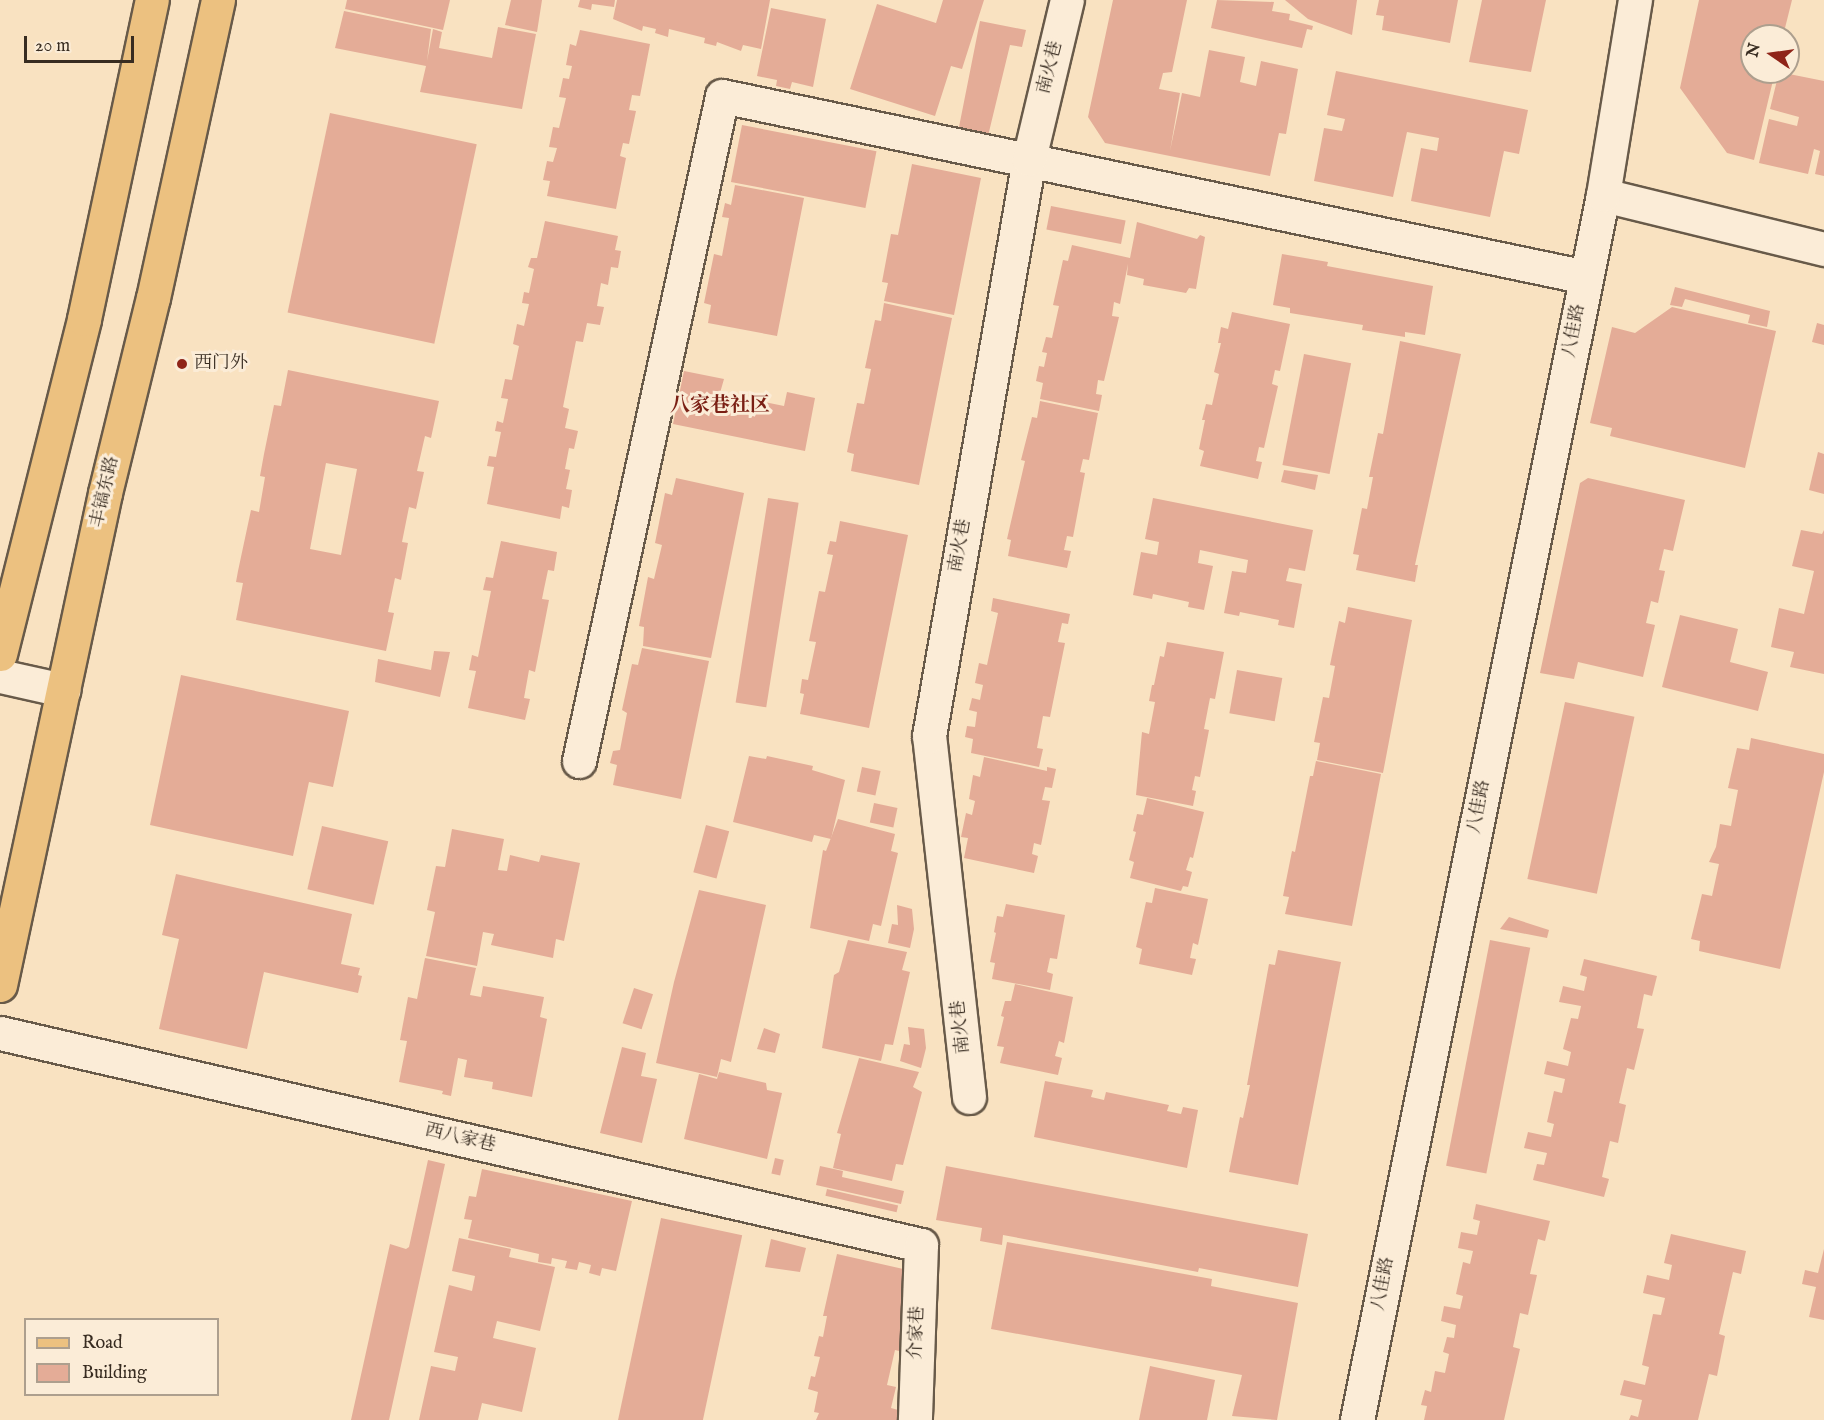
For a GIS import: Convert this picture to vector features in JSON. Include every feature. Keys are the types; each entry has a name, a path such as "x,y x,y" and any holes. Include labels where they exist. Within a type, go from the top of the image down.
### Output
{"main road":[{"path":"0,654 84,319 152,0"},
{"name":"丰镐东路","path":"0,985 105,493 153,298 218,0"}],"street":[{"name":"南火巷","path":"969,1097 928,736 1029,159 1067,0"},
{"name":"八佳路","path":"1357,1420 1603,195 1635,0"},
{"path":"579,761 722,96 1586,276"},
{"path":"1603,195 1824,249"},
{"path":"0,676 63,690"},
{"name":"西八家巷","path":"0,1033 921,1245"},
{"name":"介家巷","path":"915,1420 921,1245"}],"building":[{"path":"347,0 450,0 443,30 345,9"},
{"path":"511,0 542,0 537,32 505,25"},
{"path":"580,0 615,0 614,7 592,4 591,10 578,7"},
{"path":"617,0 770,0 761,49 743,45 741,51 717,42 716,46 704,43 705,38 669,29 668,37 655,33 656,29 643,26 642,31 613,19"},
{"path":"943,0 984,0 962,69 951,66 935,116 850,89 877,4 936,23"},
{"path":"1113,0 1187,0 1172,72 1163,73 1159,89 1180,93 1170,151 1182,93 1200,97 1209,50 1245,57 1240,82 1256,86 1261,61 1298,69 1286,134 1279,133 1270,176 1105,143 1088,117"},
{"path":"1217,0 1274,2 1272,11 1290,14 1289,20 1313,26 1312,30 1307,29 1302,48 1211,28"},
{"path":"1285,0 1357,0 1352,35 1308,19"},
{"path":"1379,0 1458,0 1450,43 1382,30 1384,16 1376,15"},
{"path":"1482,0 1546,0 1531,72 1469,62"},
{"path":"1699,0 1792,0 1786,24 1740,24 1740,84 1772,84 1754,160 1727,153 1680,88"},
{"path":"771,8 826,19 813,87 792,82 790,89 776,86 777,80 757,76"},
{"path":"344,11 431,29 427,61 433,29 442,32 439,48 492,58 498,27 536,34 522,109 420,92 426,66 335,48"},
{"path":"980,21 1026,30 1022,47 1010,45 988,136 958,132"},
{"path":"580,30 650,44 640,96 632,95 629,110 636,111 629,144 623,143 620,156 626,158 616,209 547,196 550,181 543,180 547,161 553,162 557,148 549,147 553,127 559,128 566,98 559,97 563,78 569,79 572,66 566,65 570,44 576,46"},
{"path":"1336,71 1528,110 1519,154 1504,151 1490,217 1411,201 1421,148 1437,151 1439,138 1407,132 1393,197 1314,181 1324,128 1342,131 1345,119 1327,115"},
{"path":"1800,76 1824,81 1824,176 1815,174 1820,151 1814,149 1808,174 1759,163 1769,119 1797,126 1799,117 1770,109 1776,84 1800,84"},
{"path":"330,113 477,144 434,344 288,313"},
{"path":"742,125 876,151 865,208 731,182"},
{"path":"912,164 981,178 954,315 884,301 888,283 882,282 891,234 898,235"},
{"path":"735,185 804,198 777,336 708,323 711,305 704,303 714,254 722,256 729,218 722,217 725,203 731,205"},
{"path":"1051,206 1126,221 1121,244 1046,230"},
{"path":"545,221 618,236 615,250 621,251 618,268 611,267 608,285 601,283 597,306 604,307 600,325 587,323 583,342 576,341 563,407 569,409 565,428 578,431 574,449 569,448 565,469 570,470 566,489 572,490 569,508 562,506 560,519 487,504 494,467 487,466 489,456 496,457 501,432 495,431 497,421 503,423 508,399 501,398 505,379 512,380 519,346 513,344 517,324 524,326 529,304 522,303 524,292 529,293 534,269 528,267 531,258 537,258"},
{"path":"1137,222 1197,239 1200,235 1205,237 1196,289 1189,288 1186,293 1143,285 1144,279 1127,275 1128,264 1120,304 1114,302 1112,316 1119,317 1104,381 1098,380 1096,394 1102,395 1099,411 1040,399 1043,383 1036,381 1039,366 1044,367 1047,353 1042,352 1046,337 1052,338 1059,306 1053,305 1063,260 1068,261 1072,245 1130,258"},
{"path":"1282,254 1328,262 1327,266 1433,286 1425,335 1405,332 1405,337 1362,330 1363,325 1290,313 1290,308 1273,305"},
{"path":"1675,287 1770,311 1767,327 1748,323 1750,315 1685,299 1682,307 1670,305"},
{"path":"884,303 952,318 919,485 851,471 854,454 847,452 857,403 864,404 871,369 865,368 875,320 881,321"},
{"path":"1672,307 1776,331 1745,468 1610,436 1612,428 1590,423 1612,327 1635,333"},
{"path":"1232,312 1290,324 1280,371 1275,370 1272,384 1278,386 1264,448 1259,447 1256,461 1262,462 1258,479 1200,466 1204,451 1199,449 1205,420 1202,420 1206,404 1212,405 1219,374 1214,372 1221,343 1218,343 1221,327 1228,329"},
{"path":"1817,323 1824,325 1824,345 1812,342"},
{"path":"1400,341 1461,354 1415,565 1418,565 1415,582 1356,570 1359,555 1353,554 1362,508 1367,509 1373,477 1369,477 1378,433 1383,434"},
{"path":"1304,354 1351,363 1330,474 1282,465"},
{"path":"288,370 439,401 431,438 425,436 417,471 424,472 416,509 409,507 402,542 408,543 401,580 395,578 388,612 394,613 386,651 236,620 243,583 236,582 238,571 251,510 259,512 265,477 260,476 274,405 281,406","holes":["326,463 357,469 341,555 310,549"]},
{"path":"684,371 724,379 720,393 784,406 787,392 815,398 805,451 673,424"},
{"path":"1040,401 1098,413 1089,460 1083,459 1080,472 1085,473 1073,537 1067,536 1064,550 1071,551 1067,568 1008,556 1011,540 1007,539 1025,461 1021,460 1032,417 1037,418"},
{"path":"1818,452 1824,454 1824,494 1809,490"},
{"path":"1284,470 1318,475 1315,490 1281,482"},
{"path":"676,478 744,493 711,658 643,646 644,627 639,626 648,577 654,579 662,545 655,543 665,493 672,495"},
{"path":"1588,478 1685,500 1673,551 1664,549 1659,570 1665,571 1658,603 1651,601 1646,623 1655,625 1643,677 1578,662 1574,679 1540,673 1580,483"},
{"path":"768,498 799,503 766,707 736,702"},
{"path":"1153,498 1313,530 1305,571 1289,568 1286,581 1302,584 1294,628 1278,625 1279,620 1240,612 1239,616 1224,613 1232,571 1246,573 1248,560 1200,550 1198,563 1213,566 1204,610 1188,607 1189,602 1153,594 1152,599 1133,595 1141,552 1157,555 1159,542 1145,539"},
{"path":"840,521 908,535 869,728 800,714 804,694 800,693 802,679 808,680 816,642 809,641 819,591 825,592 833,555 827,554 830,541 836,542"},
{"path":"1801,530 1822,534 1824,530 1824,674 1790,667 1794,652 1771,647 1779,608 1804,614 1814,571 1792,566"},
{"path":"501,541 557,552 554,571 548,570 542,599 549,600 535,672 529,670 524,698 530,699 525,720 468,708 476,671 469,670 472,655 478,657 491,591 483,590 486,577 493,578"},
{"path":"993,598 1070,614 1068,624 1062,623 1058,642 1065,643 1050,717 1043,716 1037,748 1043,749 1039,767 971,753 973,739 965,737 967,726 975,727 977,712 969,710 972,698 980,700 983,685 975,683 979,663 987,665 998,613 991,611"},
{"path":"1348,607 1412,620 1383,773 1317,760 1320,743 1314,742 1323,697 1329,698 1335,666 1330,665 1339,621 1345,623"},
{"path":"1680,615 1738,629 1730,662 1768,672 1758,711 1662,687"},
{"path":"1167,642 1224,652 1215,699 1210,698 1204,729 1209,730 1200,777 1195,776 1192,790 1196,791 1193,806 1136,795 1142,732 1149,734 1155,702 1149,701 1152,685 1154,685 1160,656 1164,657"},
{"path":"642,648 709,661 681,799 613,785 617,765 610,763 613,751 620,750 627,713 622,710 632,664 638,665"},
{"path":"434,651 450,652 440,697 375,682 378,659 431,670"},
{"path":"1237,670 1282,678 1275,721 1229,713"},
{"path":"181,675 349,711 333,787 309,782 293,856 150,825"},
{"path":"1565,702 1634,717 1597,894 1527,879"},
{"path":"1751,738 1824,754 1824,772 1780,969 1699,951 1700,941 1691,939 1702,894 1712,896 1719,864 1709,862 1716,847 1720,824 1731,826 1738,790 1728,788 1737,748 1749,750"},
{"path":"749,756 766,759 767,756 813,766 812,770 845,780 831,839 814,835 812,842 733,822"},
{"path":"984,757 1047,771 1047,767 1056,769 1052,788 1045,787 1042,800 1050,801 1041,845 1034,843 1032,854 1038,856 1034,873 964,858 968,838 961,837 966,813 972,815 975,801 969,799 973,775 980,777"},
{"path":"1316,761 1381,774 1352,926 1285,914 1289,897 1283,896 1292,851 1295,852 1310,776 1313,776"},
{"path":"862,767 881,771 875,795 857,791"},
{"path":"1147,798 1204,812 1193,858 1190,857 1186,870 1192,872 1188,887 1183,886 1181,891 1130,878 1134,862 1129,860 1136,832 1133,831 1137,814 1143,815"},
{"path":"874,803 897,808 893,828 870,823"},
{"path":"838,819 895,834 891,851 898,853 881,926 873,924 869,941 810,928 823,850 826,851"},
{"path":"706,825 729,831 717,879 693,872"},
{"path":"322,826 388,841 374,905 307,889"},
{"path":"452,829 504,839 498,870 507,871 510,855 539,862 541,855 580,863 564,941 556,939 553,958 491,945 494,934 483,932 477,966 426,956 435,912 427,910 436,866 445,867"},
{"path":"176,874 352,914 341,964 360,968 358,975 362,976 358,993 264,972 247,1049 159,1029 179,939 162,935"},
{"path":"1155,888 1208,899 1198,945 1193,943 1190,958 1196,959 1192,975 1139,964 1142,949 1136,947 1146,902 1152,903"},
{"path":"699,890 766,905 731,1062 721,1059 717,1077 656,1063 674,982"},
{"path":"1006,904 1065,915 1057,959 1050,958 1047,972 1053,974 1050,990 992,979 995,963 990,962 996,933 994,932 997,916 1003,917"},
{"path":"897,905 912,909 914,929 910,948 888,943 892,924 898,925"},
{"path":"1509,917 1549,930 1547,938 1500,929"},
{"path":"848,940 907,952 902,970 910,972 893,1045 885,1044 881,1061 822,1048 834,975 839,972"},
{"path":"1490,940 1530,948 1486,1174 1446,1166"},
{"path":"1278,950 1341,962 1298,1185 1229,1172 1240,1117 1243,1118 1250,1085 1247,1085 1269,964 1275,965"},
{"path":"425,958 476,968 470,995 481,997 483,986 544,997 540,1017 547,1019 532,1097 492,1089 493,1082 464,1077 467,1060 458,1058 451,1096 442,1094 443,1091 399,1082 407,1041 400,1040 408,997 417,999"},
{"path":"1584,959 1657,976 1652,996 1644,994 1637,1028 1644,1029 1634,1070 1627,1068 1619,1103 1626,1105 1618,1143 1610,1141 1602,1177 1609,1179 1604,1197 1533,1180 1537,1164 1544,1165 1547,1153 1524,1148 1528,1132 1551,1137 1554,1124 1547,1122 1554,1091 1562,1093 1565,1079 1544,1074 1547,1061 1568,1066 1571,1052 1563,1049 1571,1018 1578,1019 1581,1006 1559,1002 1563,986 1584,991 1587,977 1580,975"},
{"path":"1015,984 1073,997 1064,1043 1059,1041 1055,1056 1062,1058 1058,1075 1000,1063 1004,1047 997,1046 1004,1017 1001,1016 1005,1001 1011,1001"},
{"path":"634,988 653,994 642,1029 623,1023"},
{"path":"908,1027 924,1029 926,1048 921,1068 900,1061 904,1044 910,1045"},
{"path":"764,1028 780,1034 775,1053 757,1049"},
{"path":"622,1047 646,1053 641,1076 657,1079 642,1143 600,1133"},
{"path":"859,1058 919,1072 913,1087 922,1092 903,1165 896,1164 892,1181 833,1168 841,1134 837,1133"},
{"path":"719,1072 766,1083 767,1090 782,1093 767,1159 684,1139 699,1074 717,1079"},
{"path":"1045,1081 1093,1090 1091,1097 1104,1100 1106,1092 1169,1105 1167,1111 1181,1114 1183,1107 1198,1110 1187,1168 1034,1137"},
{"path":"775,1158 784,1160 780,1176 771,1174"},
{"path":"428,1160 445,1164 389,1420 351,1420 390,1244 406,1249 409,1247"},
{"path":"820,1166 843,1171 842,1177 904,1191 901,1204 816,1185"},
{"path":"946,1166 1308,1234 1298,1287 1199,1268 1198,1272 1003,1235 1002,1245 980,1241 982,1228 936,1220"},
{"path":"482,1169 632,1201 616,1271 602,1268 600,1276 589,1273 591,1265 579,1262 577,1270 565,1268 567,1261 552,1258 551,1264 538,1262 539,1254 468,1238 472,1220 464,1219 469,1196 476,1197"},
{"path":"827,1189 898,1205 897,1212 825,1196"},
{"path":"1476,1204 1550,1221 1545,1241 1538,1239 1530,1274 1537,1275 1528,1315 1520,1313 1513,1347 1520,1349 1504,1420 1424,1420 1427,1406 1421,1405 1425,1390 1431,1392 1435,1371 1445,1373 1449,1354 1443,1352 1447,1337 1454,1338 1456,1325 1441,1321 1444,1306 1460,1309 1463,1296 1456,1294 1463,1262 1470,1264 1473,1251 1458,1248 1461,1232 1477,1235 1480,1221 1473,1219"},
{"path":"661,1218 742,1235 703,1420 618,1420"},
{"path":"1671,1234 1746,1251 1741,1274 1733,1272 1719,1334 1725,1336 1717,1376 1709,1374 1698,1420 1629,1420 1631,1415 1638,1417 1642,1400 1620,1395 1624,1380 1645,1385 1649,1367 1642,1365 1653,1314 1661,1315 1665,1298 1643,1293 1647,1275 1669,1280 1672,1265 1664,1263"},
{"path":"459,1238 511,1249 509,1257 555,1267 540,1331 497,1321 493,1338 536,1348 522,1412 482,1403 478,1420 419,1420 431,1366 455,1371 458,1357 434,1352 449,1285 472,1291 475,1276 452,1271"},
{"path":"771,1239 806,1248 800,1272 765,1267"},
{"path":"1007,1242 1212,1279 1211,1286 1298,1303 1277,1420 1232,1416 1242,1375 991,1329"},
{"path":"1824,1249 1824,1320 1809,1317 1816,1287 1802,1284 1805,1270 1818,1273"},
{"path":"837,1254 912,1271 903,1352 895,1350 887,1385 896,1387 891,1408 902,1411 900,1420 816,1420 819,1413 814,1412 818,1392 808,1389 811,1376 815,1377 820,1357 814,1356 819,1336 823,1337 827,1316 823,1316"},
{"path":"1150,1366 1215,1380 1207,1420 1139,1420"}],"place":[{"name":"西门外","path":"182,364"}],"district":[{"name":"八家巷社区","path":"720,405"}]}
